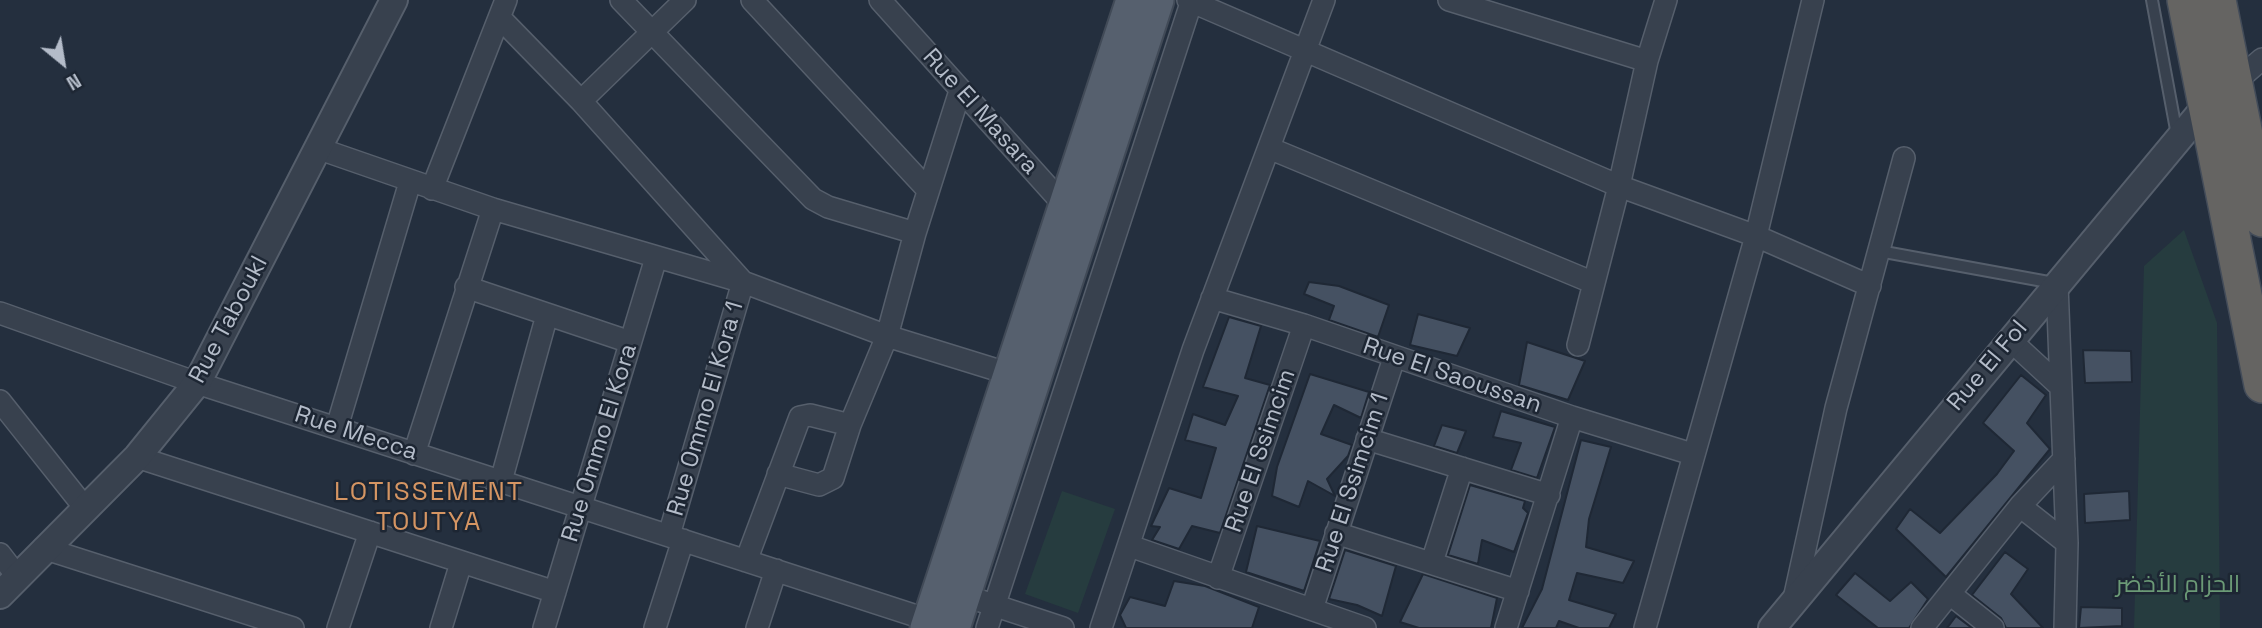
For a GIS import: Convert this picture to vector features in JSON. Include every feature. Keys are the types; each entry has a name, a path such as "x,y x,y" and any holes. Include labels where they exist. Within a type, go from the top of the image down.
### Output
{"highway":[{"path":"2185,0 2262,385"},
{"path":"2218,0 2262,219"}],"main road":[{"path":"944,615 1076,211 1133,0"},
{"path":"944,615 1010,374 1157,0"}],"street":[{"name":"Rue Taboukl","path":"9,585 43,548 137,457 197,383 394,0"},
{"path":"621,0 813,199 828,207 915,233"},
{"path":"581,102 685,0"},
{"path":"752,0 929,190"},
{"name":"Rue El Masara","path":"880,0 960,91 1076,211"},
{"path":"987,628 1191,0 1619,186 1756,236 1870,286"},
{"path":"1101,628 1212,298 1324,0"},
{"path":"1449,0 1647,61"},
{"path":"1578,345 1619,186 1647,61 1666,0"},
{"path":"1645,628 1692,454 1756,236 1813,0"},
{"path":"432,189 503,9 581,102 743,282"},
{"path":"2234,84 2262,59"},
{"path":"778,474 819,485 830,482 887,336 915,233 960,91"},
{"name":"Rue El Fol","path":"1772,628 2206,106"},
{"path":"317,148 493,209 743,282 887,336 1010,374"},
{"path":"1269,148 1594,283"},
{"path":"1794,601 1836,408 1904,158"},
{"path":"337,427 410,182"},
{"path":"414,454 493,209"},
{"name":"Rue Ommo El Kora","path":"544,628 656,258"},
{"name":"Rue Ommo El Kora 1","path":"655,628 743,282"},
{"path":"2057,284 2067,543 2065,628"},
{"path":"467,287 630,342"},
{"path":"0,297 7,315"},
{"name":"Rue El Saoussan","path":"1212,298 1304,325 1394,358 1692,454"},
{"path":"501,481 547,314"},
{"name":"Rue Mecca","path":"7,315 197,383 776,570 944,615 995,605 1063,628"},
{"name":"Rue El Ssimcim","path":"1218,578 1304,325"},
{"path":"2010,340 2061,387"},
{"name":"Rue El Ssimcim 1","path":"1312,609 1394,358"},
{"path":"0,401 85,508"},
{"path":"746,561 797,423 803,415 850,425"},
{"path":"1506,628 1572,417"},
{"path":"1367,439 1549,495"},
{"path":"137,457 555,592"},
{"path":"1922,628 2020,506 2064,459"},
{"path":"1432,562 1462,468"},
{"path":"2020,506 2067,543"},
{"path":"338,628 370,532"},
{"path":"1336,533 1518,592"},
{"path":"1130,546 1361,627"},
{"path":"43,548 293,628"},
{"path":"0,554 9,585"},
{"path":"441,628 461,563"},
{"path":"757,628 776,570"},
{"path":"1950,594 1993,628"}],"lane":[{"path":"2152,0 2178,137"},
{"path":"1879,251 2057,284"}],"green space":[{"name":"الحزام الأخضر","path":"2184,230 2217,323 2220,628 2134,628 2144,266"},
{"path":"1062,491 1115,509 1078,613 1025,594"}],"building":[{"path":"1309,282 1339,286 1389,305 1378,337 1329,320 1334,306 1304,294"},
{"path":"1418,314 1470,328 1457,356 1410,345"},
{"path":"1229,317 1261,326 1245,378 1270,385 1220,533 1192,526 1179,549 1152,540 1160,527 1151,526 1169,488 1201,498 1216,448 1185,440 1193,414 1225,425 1238,396 1203,387"},
{"path":"1527,342 1585,361 1568,400 1519,385"},
{"path":"2083,350 2131,351 2132,382 2085,383"},
{"path":"1310,374 1369,392 1361,418 1334,405 1321,434 1352,445 1348,456 1327,479 1335,496 1308,481 1299,507 1272,496 1277,467"},
{"path":"2021,375 2046,395 2027,423 2050,449 1946,577 1896,529 1910,509 1940,533 1997,474 2014,451 1983,423"},
{"path":"1501,411 1555,427 1537,478 1511,470 1521,443 1493,437"},
{"path":"1442,425 1466,431 1457,453 1434,446"},
{"path":"1581,440 1611,447 1589,519 1586,547 1634,561 1623,583 1577,573 1569,600 1616,614 1609,628 1579,628 1559,621 1556,628 1522,628 1542,589"},
{"path":"1470,485 1525,501 1523,508 1528,513 1514,552 1482,540 1478,564 1448,555"},
{"path":"2129,491 2130,520 2085,523 2084,494"},
{"path":"1257,526 1320,541 1304,591 1246,572"},
{"path":"1345,550 1396,566 1382,616 1357,605 1329,599"},
{"path":"2005,552 2028,569 2011,594 2043,628 2006,628 2001,618 1972,595"},
{"path":"1855,573 1890,601 1911,582 1928,599 1909,628 1878,628 1836,595"},
{"path":"1423,574 1497,598 1491,628 1419,628 1400,622"},
{"path":"1174,581 1205,586 1259,607 1252,628 1126,628 1120,615 1130,597 1165,606"},
{"path":"2081,607 2122,608 2122,626 2079,628"},
{"path":"1956,616 1972,628 1947,628"}],"district":[{"name":"LOTISSEMENT TOUTYA","path":"429,508"}]}
